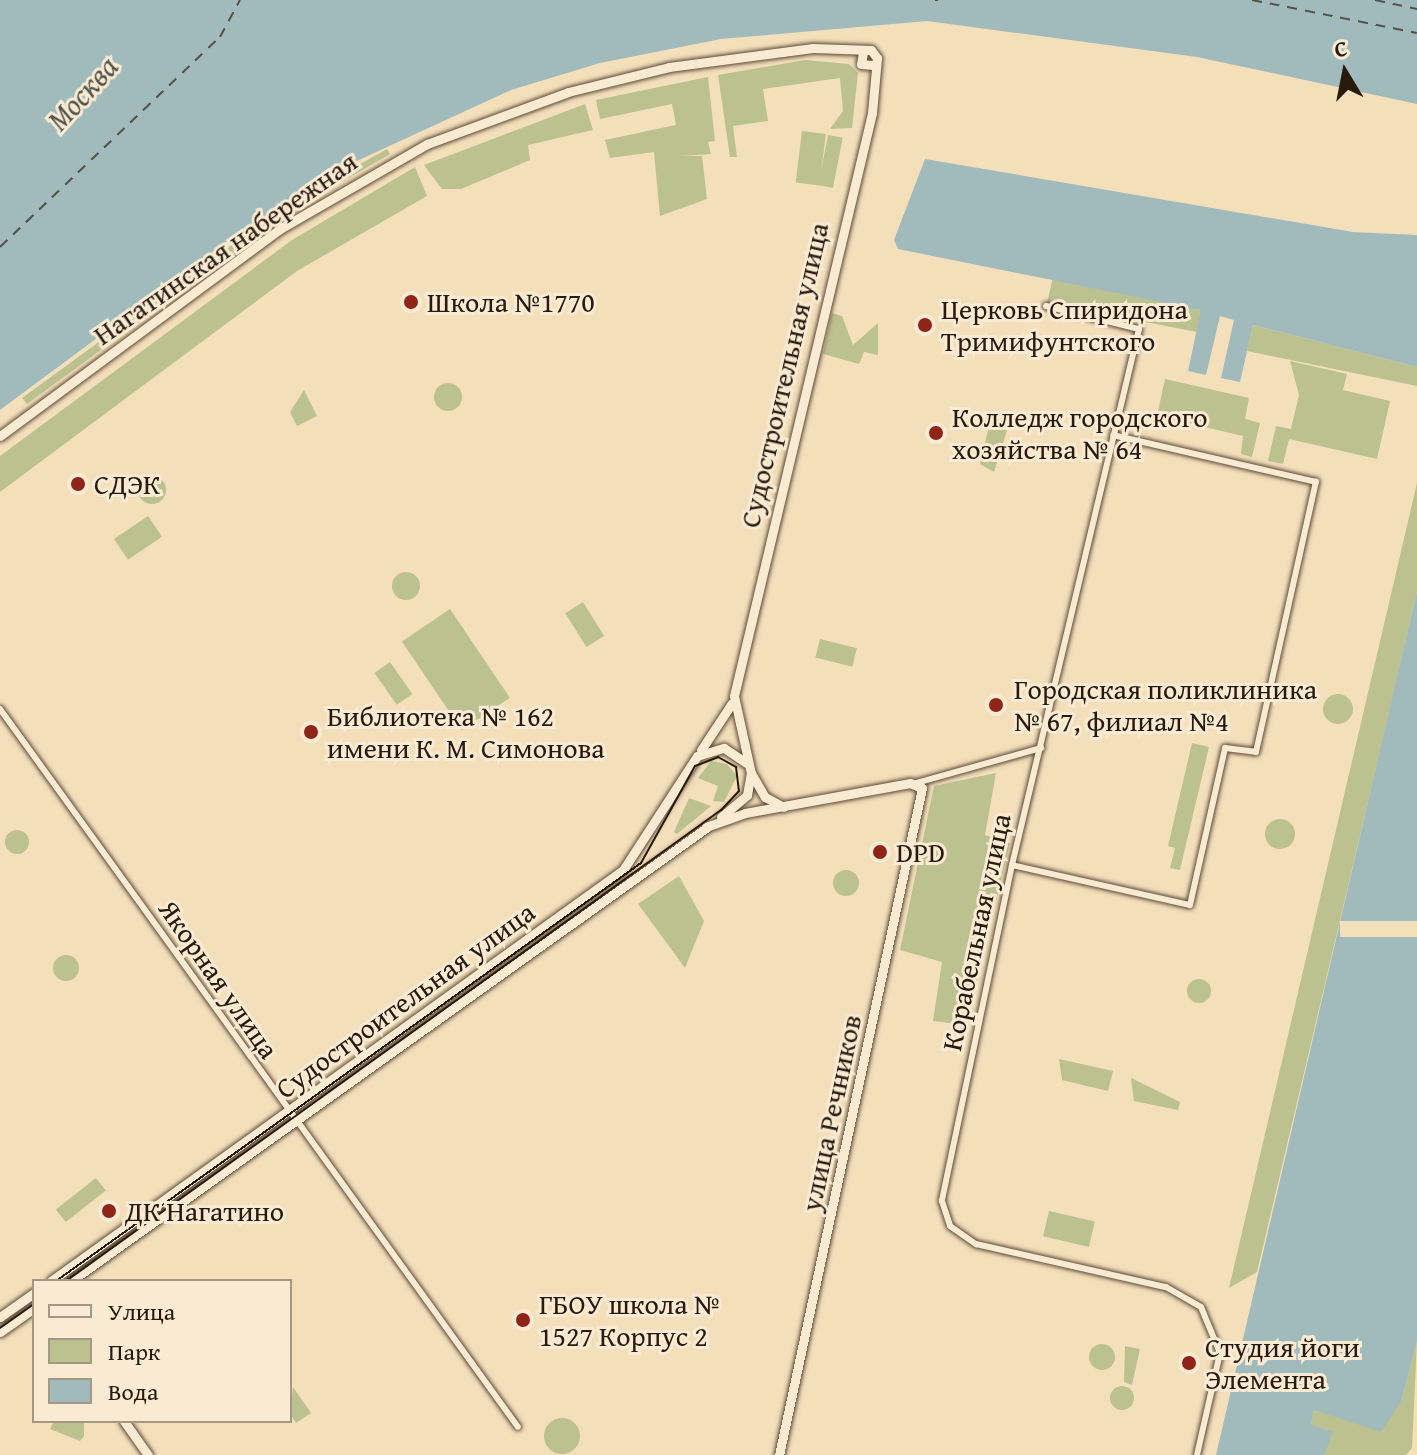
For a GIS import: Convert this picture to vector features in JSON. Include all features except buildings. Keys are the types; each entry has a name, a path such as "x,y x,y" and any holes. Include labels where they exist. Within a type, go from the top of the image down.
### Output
{"street":[{"name":"Нагатинская набережная","path":"0,436 278,230 427,144 568,92 669,67 813,48 863,52"},
{"name":"Судостроительная улица","path":"54,1279 623,870 641,848 697,756 723,726 734,696 872,113 873,65 861,64 863,52"},
{"name":"Корабельная улица","path":"1046,306 1139,329 1012,865 944,1214 976,1244 1166,1287 1201,1307 1220,1353 1197,1455"},
{"path":"1012,865 1190,905 1225,748 1256,752 1316,482 1113,435"},
{"path":"734,696 750,769 765,797 784,807"},
{"name":"Якорная улица","path":"0,709 286,1113 518,1427"},
{"path":"697,756 724,748 750,769"},
{"path":"706,827 784,807 916,783 1041,748"},
{"name":"Судостроительная улица","path":"74,1279 742,801 750,769"},
{"name":"улица Речников","path":"779,1455 922,793 916,783"},
{"path":"641,848 657,861"},
{"path":"0,1317 32,1295"},
{"path":"0,1332 32,1309"},
{"path":"125,1423 148,1455"}],"green space":[{"path":"805,60 849,64 858,73 852,128 830,129 843,111 840,78 763,89 768,121 733,126 737,157 730,157 718,75"},
{"path":"708,77 715,141 708,142 711,154 683,156 702,156 707,199 660,216 654,152 610,158 605,140 676,125 672,104 600,119 596,100"},
{"path":"585,104 593,130 528,145 530,160 461,189 442,189 424,165"},
{"path":"802,131 826,134 819,186 796,183"},
{"path":"828,135 843,138 833,188 818,185"},
{"path":"387,149 390,154 286,214 27,404 22,398 285,206"},
{"path":"415,167 427,196 297,271 0,492 0,456 292,240"},
{"path":"1053,277 1202,310 1197,332 1047,303"},
{"path":"832,313 842,316 853,345 878,323 878,355 864,352 859,364 823,354"},
{"path":"1253,325 1417,367 1417,386 1247,351"},
{"path":"1290,361 1347,374 1343,390 1390,401 1377,459 1289,439 1283,464 1268,461 1276,426 1291,429 1299,395"},
{"path":"1165,379 1249,398 1245,419 1260,423 1252,457 1241,454 1243,436 1157,416"},
{"path":"448,383 458,387 462,397 458,407 448,411 438,407 434,397 438,387"},
{"path":"304,390 317,416 297,426 290,412"},
{"path":"991,418 1009,424 994,472 980,464"},
{"path":"152,476 162,480 166,490 162,500 152,504 142,500 138,490 142,480"},
{"path":"1417,483 1417,591 1392,700 1257,1272 1229,1288"},
{"path":"148,516 162,537 128,560 114,539"},
{"path":"406,572 416,576 420,586 416,596 406,600 396,596 392,586 396,576"},
{"path":"583,602 604,636 586,647 565,613"},
{"path":"450,609 510,698 462,730 402,641"},
{"path":"820,639 857,648 852,667 815,657"},
{"path":"390,662 412,694 397,705 374,673"},
{"path":"1338,694 1349,698 1353,709 1349,720 1338,724 1327,720 1323,709 1327,698"},
{"path":"1192,743 1209,747 1180,870 1170,868 1175,848 1168,846"},
{"path":"711,761 727,764 737,776 724,802 713,801 718,786 698,778"},
{"path":"996,773 985,835 1010,843 966,1025 933,1021 942,962 900,950 934,786"},
{"path":"689,798 711,806 677,834 674,832"},
{"path":"1280,819 1291,823 1295,834 1291,845 1280,849 1269,845 1265,834 1269,823"},
{"path":"17,830 28,837 29,842 22,853 17,854 6,847 5,842 12,831"},
{"path":"846,870 855,874 859,883 855,892 846,896 837,892 833,883 837,874"},
{"path":"679,876 704,921 685,968 638,904"},
{"path":"66,955 75,959 79,968 75,977 66,981 57,977 53,968 57,959"},
{"path":"1199,979 1210,986 1211,991 1204,1002 1199,1003 1188,996 1187,991 1194,980"},
{"path":"1059,1059 1113,1071 1108,1091 1062,1080"},
{"path":"1131,1078 1180,1102 1178,1110 1134,1101"},
{"path":"96,1178 106,1191 66,1222 56,1209"},
{"path":"1049,1211 1095,1222 1089,1247 1043,1236"},
{"path":"1417,1341 1412,1448 1406,1455 1324,1455 1311,1425 1314,1409 1383,1422 1402,1400"},
{"path":"1102,1344 1111,1348 1115,1357 1111,1366 1102,1370 1093,1366 1089,1357 1093,1348"},
{"path":"1125,1346 1140,1349 1132,1385 1124,1382"},
{"path":"1122,1386 1133,1393 1134,1398 1127,1409 1122,1410 1111,1403 1110,1398 1117,1387"},
{"path":"293,1387 311,1413 296,1423 292,1417"},
{"path":"562,1418 574,1424 580,1436 574,1448 562,1454 550,1448 544,1436 550,1424"},
{"path":"53,1423 84,1423 84,1436 80,1441 50,1429"}],"water":[{"name":"Москва","path":"0,0 1417,0 1417,104 1197,57 927,21 721,39 600,63 511,90 348,165 232,238 0,410"},
{"path":"925,159 1353,232 1417,235 1417,367 1253,325 1240,382 1221,378 1234,320 1220,316 1206,375 1188,371 1201,310 898,249 894,240"},
{"path":"1417,591 1417,1341 1402,1400 1381,1432 1314,1410 1311,1425 1333,1432 1324,1455 1216,1455"}],"pier":[{"path":"1340,921 1417,921 1417,937 1340,937"}],"ferry route":[{"path":"0,247 220,37 240,0"},
{"path":"1252,0 1417,33"},
{"path":"1375,0 1417,9"}],"tram line":[{"path":"59,1279 641,863 695,766 718,757 736,767 739,791 721,810 69,1279"},
{"path":"0,1328 32,1305"}],"place":[{"name":"Школа №1770","path":"411,302"},
{"name":"Церковь Спиридона Тримифунтского","path":"925,325"},
{"name":"Колледж городского хозяйства № 64","path":"936,433"},
{"name":"СДЭК","path":"78,484"},
{"name":"Городская поликлиника № 67, филиал №4","path":"996,705"},
{"name":"Библиотека № 162 имени К. М. Симонова","path":"311,732"},
{"name":"DPD","path":"880,852"},
{"name":"ДК Нагатино","path":"109,1211"},
{"name":"ГБОУ школа № 1527 Корпус 2","path":"523,1320"},
{"name":"Студия йоги Элемента","path":"1189,1363"}]}
